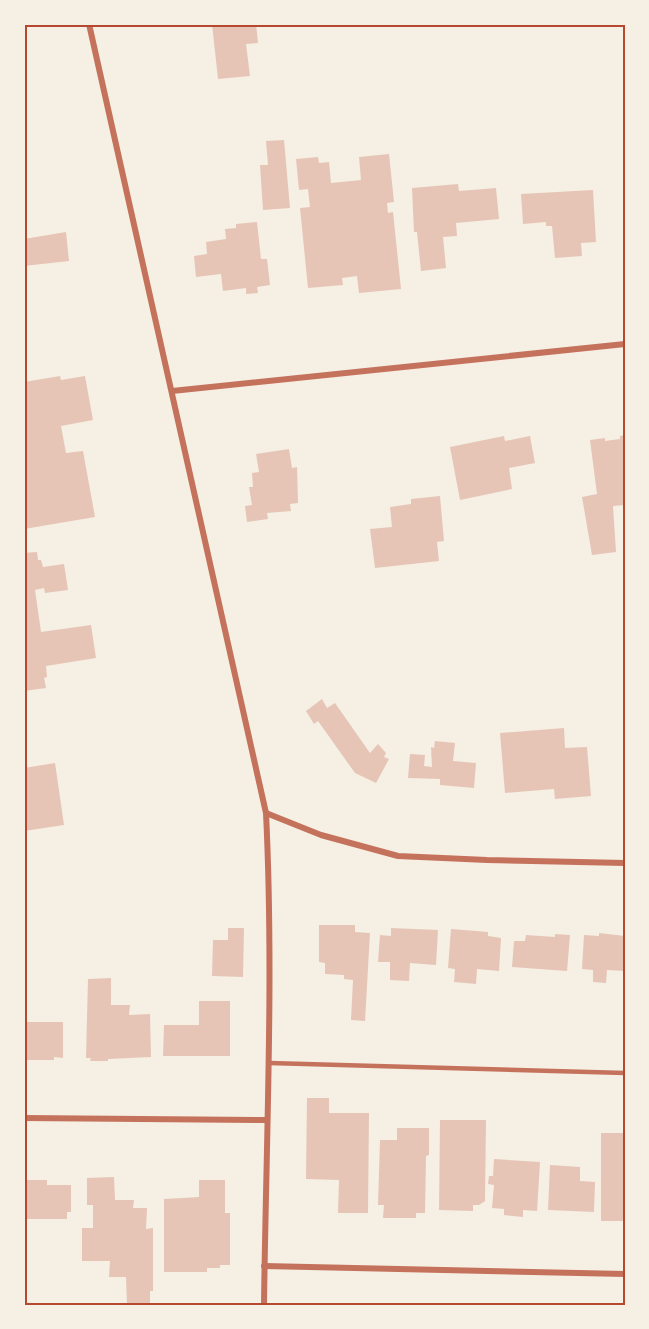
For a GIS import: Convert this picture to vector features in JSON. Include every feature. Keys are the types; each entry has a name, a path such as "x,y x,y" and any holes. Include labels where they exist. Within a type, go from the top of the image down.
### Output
{"street":[{"path":"89,24 266,813 269,874 269,1063 264,1305"},
{"path":"172,391 625,344"},
{"path":"266,813 321,835 398,856 625,863"},
{"path":"24,1118 267,1120"},
{"path":"264,1266 625,1274"}],"lane":[{"path":"269,1063 625,1073"}],"building":[{"path":"212,24 256,24 258,43 246,44 250,76 218,79"},
{"path":"284,140 290,208 263,210 260,165 268,165 266,141"},
{"path":"389,154 394,202 387,203 388,213 393,212 401,289 359,293 357,276 342,278 343,285 308,288 300,208 310,207 308,189 299,190 296,159 318,157 319,163 329,162 331,183 361,180 359,157"},
{"path":"458,184 459,191 496,188 499,219 456,223 457,236 443,237 446,268 421,271 417,232 414,232 412,188"},
{"path":"593,190 596,242 581,243 582,256 555,258 552,226 546,226 546,222 523,224 521,194"},
{"path":"257,222 261,259 267,259 270,285 257,287 258,293 246,294 246,288 223,291 221,274 196,277 194,256 207,254 206,242 226,239 225,229 236,228 236,224"},
{"path":"66,232 69,261 24,266 24,239"},
{"path":"60,376 61,380 85,376 93,420 61,426 66,453 83,451 95,517 24,529 24,499 26,499 24,382"},
{"path":"625,435 625,505 613,506 616,552 592,555 582,497 597,494 590,440 620,439 620,436"},
{"path":"504,436 505,441 530,436 535,463 509,468 512,489 460,500 450,447"},
{"path":"289,449 292,468 297,467 298,503 290,504 291,511 267,513 268,519 247,522 245,506 252,505 249,487 253,487 252,473 259,472 256,454"},
{"path":"440,496 444,541 437,542 439,561 375,568 370,529 392,527 390,507 411,504 411,499"},
{"path":"37,552 38,560 41,560 43,567 64,564 68,590 45,593 44,588 35,590 41,632 91,625 96,658 46,666 47,677 44,678 46,688 24,691 24,553"},
{"path":"322,699 327,708 335,703 370,753 378,744 386,753 384,757 389,759 376,783 355,773 318,721 314,724 306,711"},
{"path":"564,728 565,748 587,747 591,796 555,799 554,789 505,793 500,733"},
{"path":"435,741 455,743 453,761 476,763 474,788 440,785 440,779 408,778 410,754 425,755 424,766 432,767 431,747 434,748"},
{"path":"55,763 64,825 24,831 24,768"},
{"path":"319,925 355,925 355,932 370,933 365,1021 351,1020 353,980 344,979 344,975 325,974 325,963 319,962"},
{"path":"228,928 244,928 243,977 212,976 213,940 228,940"},
{"path":"391,928 438,930 436,965 410,963 409,981 390,980 390,962 378,962 380,935 391,936"},
{"path":"451,929 488,932 488,936 501,938 499,971 477,969 476,984 454,982 455,969 448,968"},
{"path":"599,933 625,936 625,971 607,970 606,983 593,982 593,970 582,969 584,935 599,936"},
{"path":"555,934 570,935 567,971 512,967 514,941 525,941 526,935 555,937"},
{"path":"111,978 111,1005 130,1005 129,1015 150,1014 151,1057 108,1059 108,1061 90,1061 91,1058 86,1058 88,979"},
{"path":"199,1001 230,1001 230,1056 163,1056 164,1025 199,1025"},
{"path":"24,1022 63,1022 63,1058 26,1060"},
{"path":"307,1098 329,1098 329,1113 369,1113 368,1213 338,1213 339,1180 306,1179"},
{"path":"440,1120 486,1120 485,1201 479,1205 473,1205 473,1211 439,1210"},
{"path":"397,1128 429,1128 425,1213 416,1213 416,1218 383,1218 384,1205 378,1205 380,1140 397,1140"},
{"path":"601,1133 625,1133 625,1221 601,1221"},
{"path":"494,1159 540,1162 537,1211 523,1210 523,1217 504,1215 504,1209 492,1208 494,1185 488,1184 489,1176 493,1176"},
{"path":"550,1165 580,1167 580,1181 595,1182 594,1212 548,1210"},
{"path":"114,1177 115,1200 134,1200 133,1208 147,1208 146,1229 153,1228 153,1291 150,1291 150,1305 127,1305 126,1277 109,1277 110,1261 82,1261 82,1228 93,1228 93,1205 87,1205 87,1178"},
{"path":"24,1180 47,1180 47,1185 71,1185 71,1212 67,1212 67,1219 24,1219"},
{"path":"199,1180 225,1180 225,1213 230,1213 230,1265 207,1268 207,1272 164,1272 164,1199 199,1197"}]}
